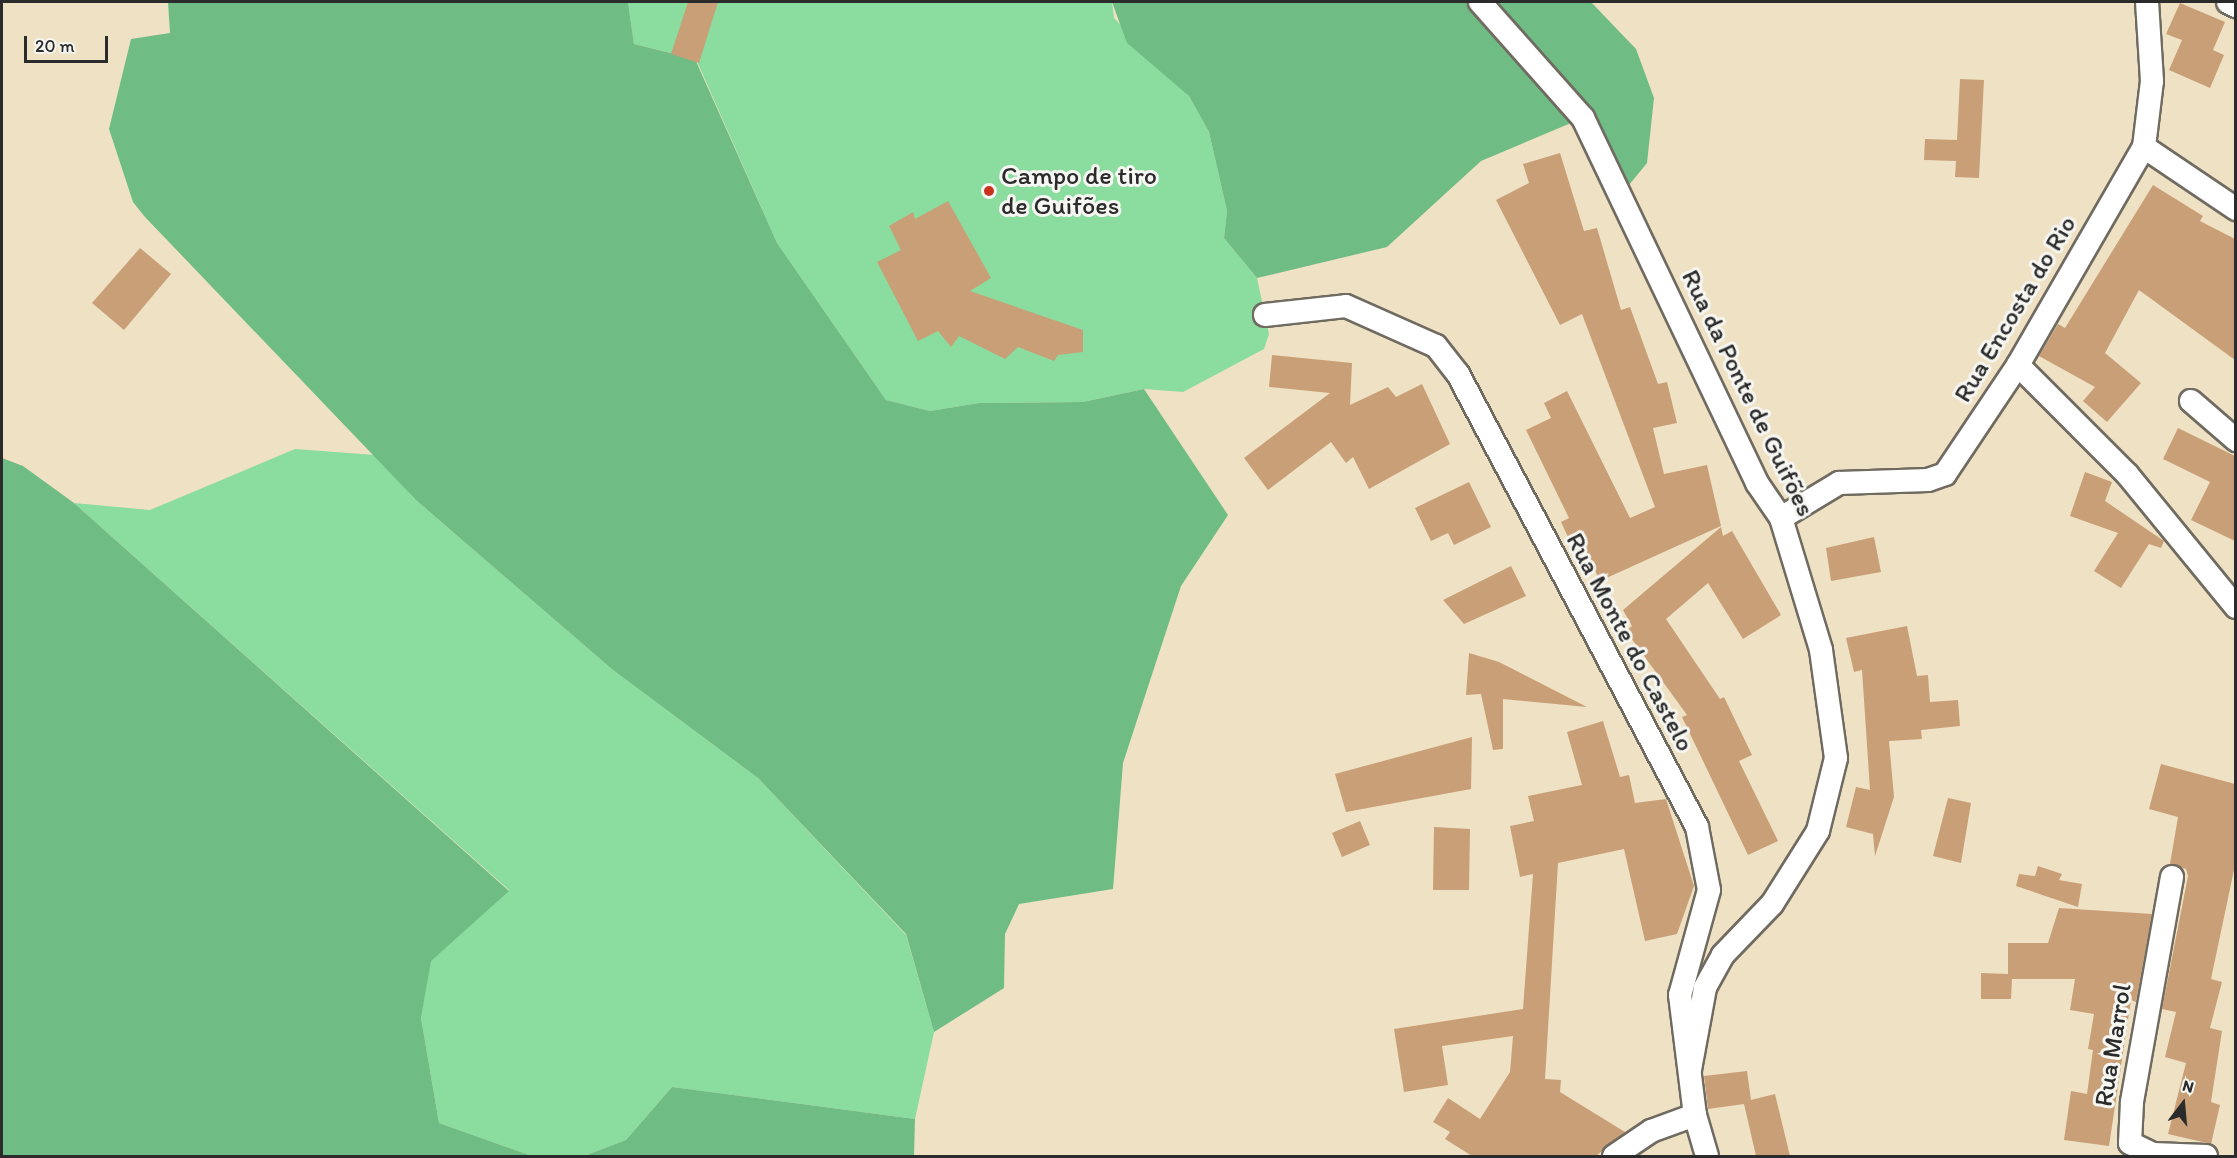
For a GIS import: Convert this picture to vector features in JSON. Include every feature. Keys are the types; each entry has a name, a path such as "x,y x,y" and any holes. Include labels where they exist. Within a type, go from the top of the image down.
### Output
{"street":[{"name":"Rua da Ponte de Guifões","path":"1480,2 1583,117 1757,483 1781,518 1821,650 1836,758 1818,831 1772,904 1723,955 1705,988 1690,1070"},
{"name":"Rua Encosta do Rio","path":"1781,518 1839,483 1928,480 1945,474 2018,365 2144,147 2152,81 2147,2"},
{"path":"2228,2 2235,6"},
{"path":"2144,147 2235,209"},
{"name":"Rua Monte do Castelo","path":"1265,315 1346,306 1436,346 1458,374 1698,827 1709,890 1680,995 1695,1115 1707,1156"},
{"path":"2018,365 2127,474 2235,607"},
{"path":"2191,401 2235,440"},
{"name":"Rua Marrol","path":"2172,877 2132,1102 2130,1143 2153,1154 2206,1156"},
{"path":"1614,1156 1651,1131 1695,1115"}],"green space":[{"path":"168,2 628,2 634,44 695,59 777,243 886,400 930,411 979,403 1083,402 1144,389 1228,515 1181,586 1123,763 1113,889 1019,904 1005,934 1004,988 934,1032 906,934 758,778 613,670 417,501 133,202 109,129 131,39 170,33"},
{"name":"Campo de tiro de Guifões","path":"628,2 1112,2 1114,18 1189,96 1209,132 1227,211 1224,238 1257,278 1269,334 1264,349 1183,392 1144,389 1083,402 979,403 930,411 886,400 777,243 696,59 634,44"},
{"path":"1112,2 1591,2 1636,49 1654,98 1647,163 1620,196 1583,118 1481,161 1387,247 1257,278 1224,238 1227,211 1209,132 1189,96 1127,43"},
{"path":"295,449 375,455 417,501 613,670 758,778 906,935 934,1032 915,1119 672,1087 626,1140 584,1156 532,1156 439,1123 421,1018 430,961 509,890 74,503 150,510"},
{"path":"2,458 23,466 74,503 509,891 431,961 421,1018 439,1123 532,1156 2,1156"},
{"path":"672,1087 915,1119 914,1156 584,1156 626,1140"}],"building":[{"path":"688,2 718,2 699,63 671,54"},
{"path":"2180,3 2225,22 2213,50 2224,55 2210,88 2169,70 2182,40 2166,34"},
{"path":"1960,79 1984,80 1979,178 1955,177 1956,161 1924,160 1925,139 1957,140"},
{"path":"1560,153 1584,231 1597,228 1621,310 1630,307 1658,384 1667,382 1677,423 1653,428 1664,474 1707,465 1721,526 1600,581 1584,547 1575,552 1561,522 1569,518 1526,430 1551,418 1544,403 1567,391 1630,518 1655,507 1582,314 1560,325 1496,200 1529,183 1523,164"},
{"path":"2153,185 2203,216 2200,221 2235,239 2235,360 2139,290 2105,353 2141,383 2107,422 2083,401 2095,387 2039,356 2058,324 2065,328"},
{"path":"948,201 991,278 970,291 1083,330 1083,352 1058,355 1054,361 1018,347 1005,359 959,336 951,347 938,331 918,341 877,262 901,250 889,226 913,212 915,219"},
{"path":"140,248 171,274 124,330 92,303"},
{"path":"1272,355 1352,363 1350,405 1388,387 1396,397 1422,384 1450,444 1369,489 1353,457 1346,463 1331,442 1268,490 1244,458 1330,393 1269,387"},
{"path":"2178,428 2235,456 2235,541 2191,520 2210,482 2163,459"},
{"path":"2085,472 2112,482 2105,501 2164,541 2161,548 2149,544 2121,588 2094,571 2118,533 2070,516"},
{"path":"1469,482 1491,527 1454,545 1448,533 1431,541 1415,508"},
{"path":"1721,527 1723,536 1732,531 1781,615 1743,639 1708,583 1666,619 1720,699 1724,697 1752,755 1739,761 1778,841 1748,855 1682,717 1687,715 1626,631 1632,626 1623,610"},
{"path":"1874,537 1881,572 1831,581 1826,548"},
{"path":"1511,566 1526,596 1464,624 1443,600"},
{"path":"1907,626 1917,676 1928,675 1930,702 1958,700 1960,726 1921,730 1922,739 1889,741 1894,797 1875,856 1873,834 1846,827 1856,787 1870,790 1862,670 1854,672 1846,638"},
{"path":"1469,653 1499,662 1587,707 1503,699 1503,749 1493,750 1481,694 1466,695"},
{"path":"1603,721 1620,777 1629,775 1635,803 1666,799 1694,886 1677,934 1645,941 1624,849 1558,863 1545,1079 1561,1080 1560,1092 1625,1132 1596,1156 1472,1156 1445,1139 1450,1132 1433,1122 1448,1098 1480,1119 1510,1072 1513,1036 1442,1046 1448,1085 1404,1092 1394,1029 1523,1009 1533,874 1520,877 1510,826 1534,821 1528,796 1582,785 1567,732"},
{"path":"1472,737 1471,789 1346,812 1335,774"},
{"path":"2161,764 2235,784 2235,865 2211,979 2222,982 2210,1028 2222,1031 2211,1102 2220,1105 2211,1144 2168,1134 2186,1063 2165,1057 2176,1012 2162,1009 2188,876 2186,869 2170,864 2178,817 2149,809"},
{"path":"1948,798 1971,803 1961,863 1933,856"},
{"path":"1360,821 1370,845 1342,857 1332,833"},
{"path":"1434,827 1470,829 1469,890 1433,890"},
{"path":"2038,866 2062,874 2059,880 2082,884 2078,907 2016,886 2019,874 2035,876"},
{"path":"2059,908 2152,914 2136,1002 2131,1000 2109,1146 2064,1140 2071,1091 2087,1094 2093,1050 2088,1049 2094,1014 2070,1010 2075,979 2012,979 2011,999 1981,999 1981,973 2008,974 2008,943 2048,943"},
{"path":"1747,1071 1751,1100 1775,1094 1790,1156 1756,1156 1744,1104 1708,1109 1704,1076"}],"place":[{"name":"Campo de tiro de Guifões","path":"989,191"}]}
